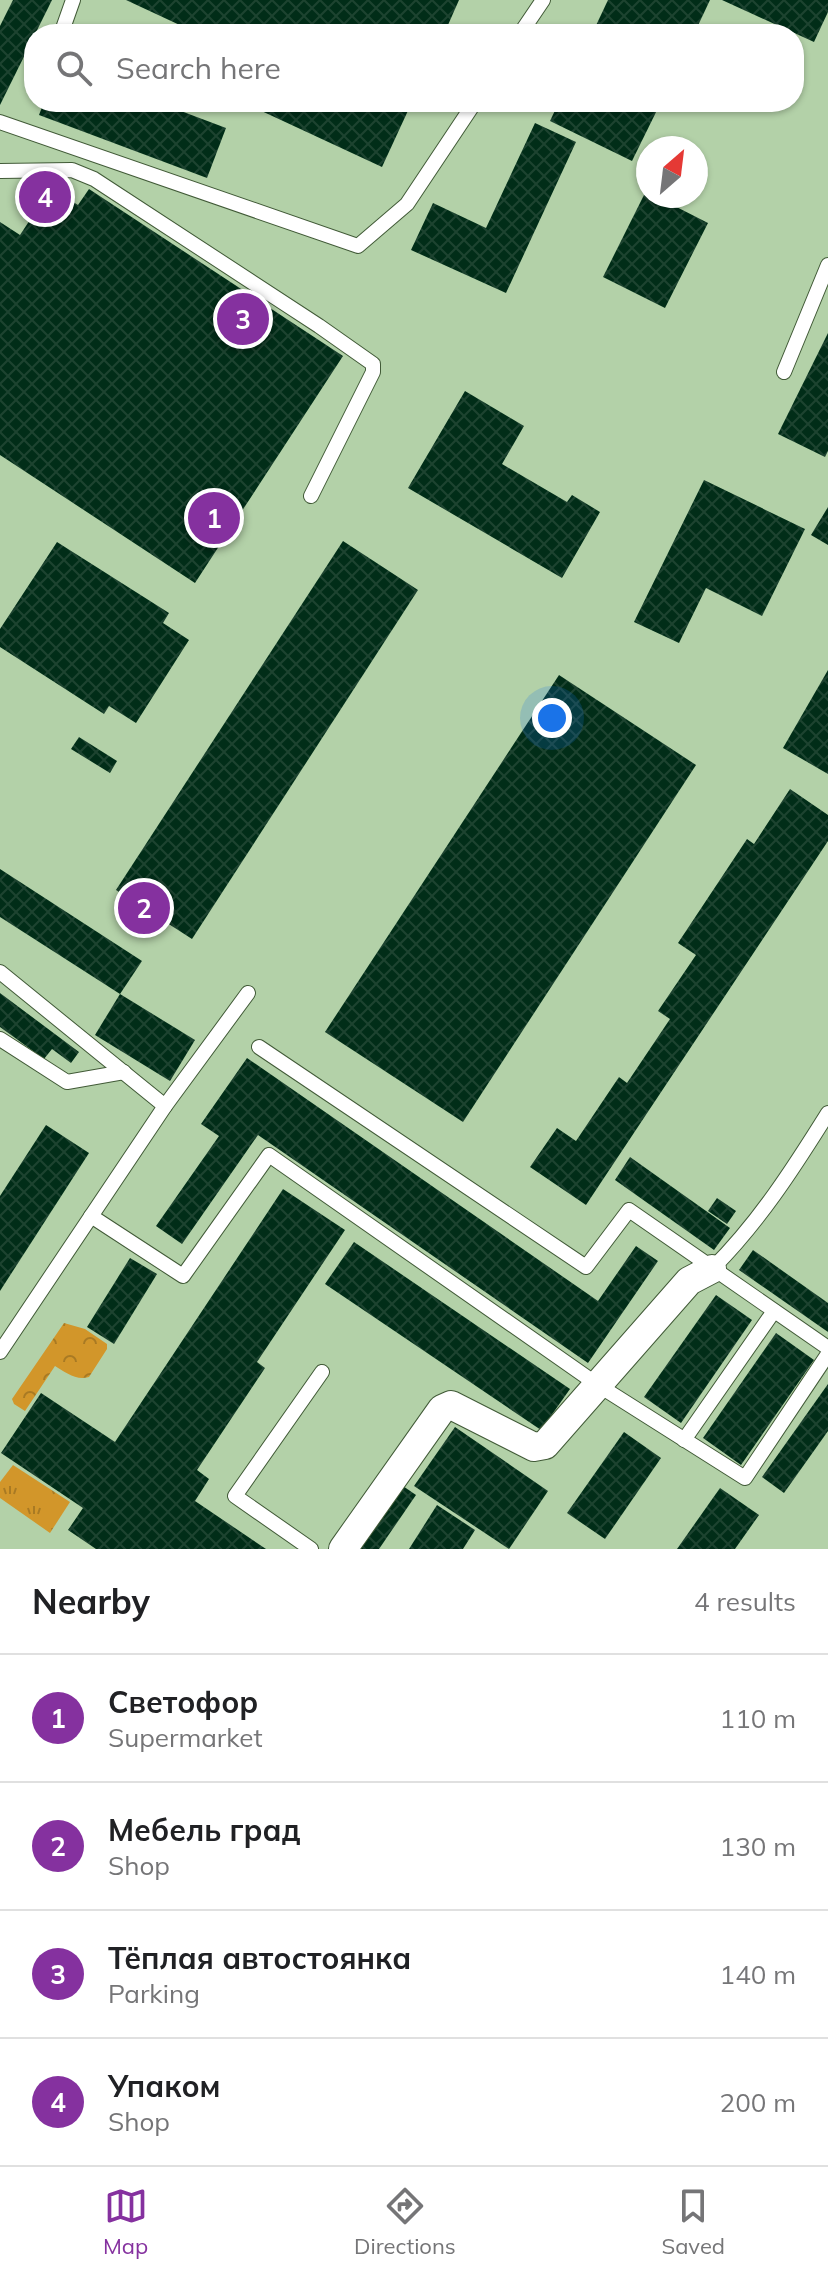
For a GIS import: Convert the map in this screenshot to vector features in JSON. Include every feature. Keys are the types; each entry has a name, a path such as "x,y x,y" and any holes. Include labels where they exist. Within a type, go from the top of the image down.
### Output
{"street":[{"path":"343,1549 442,1409 451,1405 534,1447 545,1445 689,1281 712,1269"}],"lane":[{"path":"65,24 73,0"},
{"path":"527,24 543,0"},
{"path":"0,122 358,246 407,204 468,112"},
{"path":"0,171 72,170 94,179 373,364 373,372 311,496"},
{"path":"784,372 828,265"},
{"path":"0,972 165,1106"},
{"path":"0,1352 165,1106 248,993"},
{"path":"0,1039 67,1082 124,1072"},
{"path":"259,1047 586,1267 629,1210 828,1348"},
{"path":"712,1269 742,1239 771,1201 828,1113"},
{"path":"91,1216 183,1276 269,1155 598,1385 745,1478 828,1354"},
{"path":"684,1440 774,1311"},
{"path":"311,1549 235,1496 322,1372"}],"green space":[{"path":"64,1323 85,1329 107,1344 107,1349 89,1377 75,1377 55,1366 25,1411 12,1399"},
{"path":"13,1465 70,1502 50,1533 0,1498 0,1482"}],"building":[{"path":"13,0 52,0 40,24 24,24 24,57 0,105 0,26"},
{"path":"126,0 459,0 448,24 178,24"},
{"path":"608,0 710,0 699,24 597,24"},
{"path":"722,0 828,0 828,12 814,42 804,37 804,24 775,24"},
{"path":"40,112 184,112 226,128 207,178 39,115"},
{"path":"264,112 407,112 382,167"},
{"path":"554,112 656,112 644,136 636,136 636,153 632,161 550,121"},
{"path":"535,123 576,142 506,293 411,250 433,203 486,228"},
{"path":"51,188 78,205 89,189 343,356 195,583 0,455 0,222 20,235"},
{"path":"638,208 679,208 708,223 665,308 603,277"},
{"path":"828,333 828,451 825,457 778,434"},
{"path":"465,391 524,426 502,464 567,502 572,495 600,512 562,578 408,488"},
{"path":"704,480 805,529 762,616 706,588 679,643 634,622"},
{"path":"828,507 828,545 811,535"},
{"path":"343,541 418,590 192,939 116,890"},
{"path":"57,542 169,613 163,623 189,640 136,723 109,706 104,714 0,647 0,629"},
{"path":"828,670 828,774 783,748"},
{"path":"559,675 696,765 463,1122 325,1032"},
{"path":"79,737 117,761 110,773 71,749"},
{"path":"790,789 828,815 828,841 586,1205 530,1167 557,1128 576,1141 619,1077 627,1083 670,1019 658,1011 696,955 678,943 747,839 754,844"},
{"path":"0,869 142,961 120,994 0,917"},
{"path":"0,993 79,1052 71,1063 52,1049 44,1059 0,1027"},
{"path":"120,994 195,1040 170,1081 95,1035"},
{"path":"247,1058 598,1301 636,1246 658,1261 588,1363 258,1135 182,1244 156,1226 219,1136 201,1124"},
{"path":"46,1125 89,1153 0,1291 0,1196"},
{"path":"630,1157 730,1228 714,1250 615,1180"},
{"path":"283,1189 345,1230 257,1362 265,1368 197,1470 209,1479 195,1501 266,1549 96,1549 68,1530 83,1508 1,1453 41,1393 115,1442"},
{"path":"717,1198 736,1211 727,1224 708,1211"},
{"path":"354,1242 570,1389 541,1430 325,1284"},
{"path":"753,1250 828,1303 828,1332 739,1270"},
{"path":"130,1258 157,1274 114,1344 87,1327"},
{"path":"716,1295 752,1320 681,1423 644,1397"},
{"path":"776,1333 814,1360 741,1465 703,1438"},
{"path":"828,1384 828,1431 784,1493 762,1477"},
{"path":"455,1427 548,1491 509,1549 414,1486"},
{"path":"624,1432 661,1458 605,1539 567,1513"},
{"path":"400,1484 416,1495 379,1549 354,1549"},
{"path":"720,1488 759,1515 735,1549 677,1549"},
{"path":"437,1505 475,1530 463,1549 409,1549"}],"place":[{"name":"Упаком","path":"45,197"},
{"name":"Тёплая автостоянка","path":"243,319"},
{"name":"Светофор","path":"214,518"},
{"name":"Мебель град","path":"144,908"}]}
